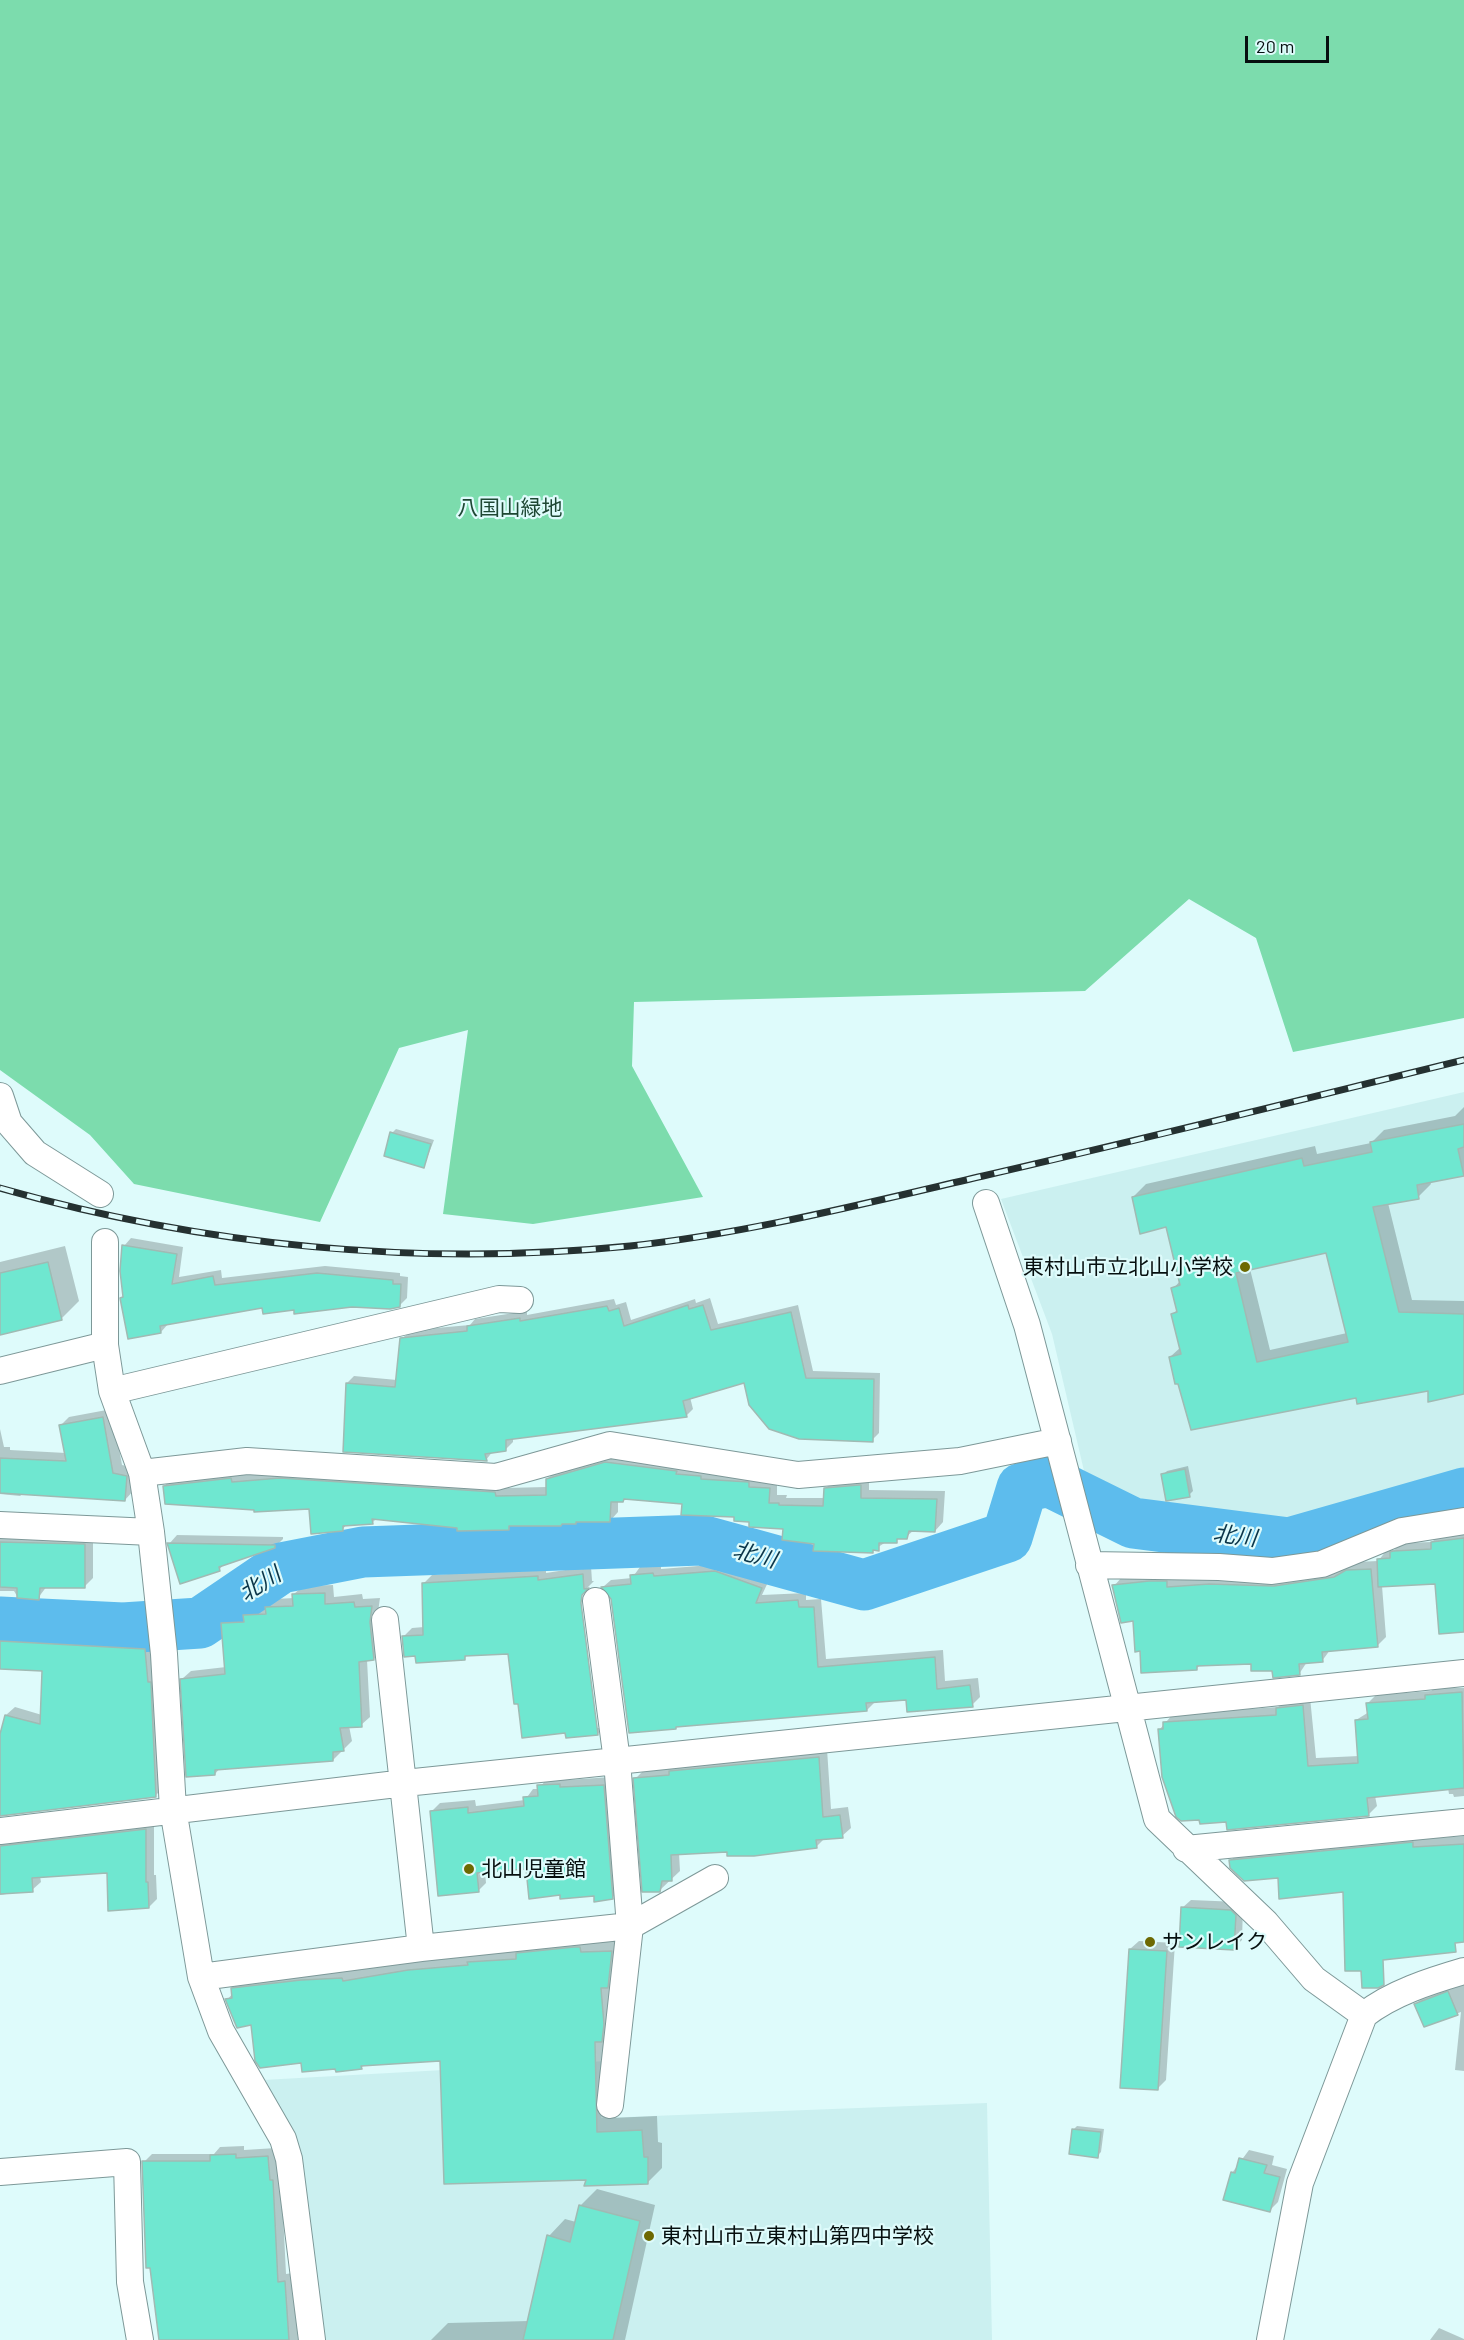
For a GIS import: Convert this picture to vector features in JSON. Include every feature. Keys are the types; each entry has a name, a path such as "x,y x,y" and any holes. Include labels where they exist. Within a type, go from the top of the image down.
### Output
{"street":[{"path":"0,1096 9,1123 35,1152 100,1194"},
{"path":"986,1203 1027,1325 1157,1819 1266,1923 1314,1979 1364,2015"},
{"path":"105,1242 105,1345 112,1390 142,1473 151,1532 164,1654 173,1809 201,1977 221,2031 283,2139 289,2159 312,2340"},
{"path":"112,1390 499,1299 520,1300"},
{"path":"0,1371 105,1345"},
{"path":"142,1473 247,1461 496,1477 610,1446 798,1475 960,1461 1058,1441"},
{"path":"1086,1553 1272,1571 1322,1564 1402,1531 1464,1521"},
{"path":"0,1525 151,1532"},
{"path":"596,1601 617,1761 630,1926 610,2105"},
{"path":"386,1620 421,1948"},
{"path":"0,1831 405,1783 1464,1673"},
{"path":"1186,1849 1464,1822"},
{"path":"201,1977 421,1948 630,1926 715,1878"},
{"path":"1270,2340 1300,2183 1364,2015 1377,2005 1432,1981 1464,1971"},
{"path":"0,2172 127,2162 130,2282 140,2340"}],"shaded area":[{"name":"東村山市立北山小学校","path":"1464,1092 1464,1478 1289,1531 1137,1514 1088,1488 1052,1334 1001,1199"},
{"name":"東村山市立東村山第四中学校","path":"606,2061 601,2118 987,2103 992,2340 325,2340 291,2132 263,2080"}],"green space":[{"name":"八国山緑地","path":"0,0 1464,0 1464,1018 1293,1052 1256,938 1189,899 1085,991 634,1002 632,1066 703,1197 533,1224 443,1214 468,1030 399,1048 320,1222 134,1184 90,1135 0,1070"}],"building":[{"path":"1464,1124 1464,1147 1458,1149 1464,1176 1417,1185 1419,1199 1373,1207 1399,1312 1464,1314 1464,1394 1428,1402 1428,1391 1357,1404 1356,1398 1191,1430 1178,1384 1175,1384 1169,1357 1181,1354 1171,1314 1177,1312 1171,1288 1180,1285 1166,1227 1140,1234 1132,1197 1302,1158 1304,1166 1372,1152 1370,1142","holes":["1326,1253 1348,1342 1257,1362 1236,1273"]},
{"path":"390,1132 431,1144 424,1168 384,1156"},
{"path":"122,1245 177,1254 172,1284 213,1276 215,1285 317,1273 393,1280 393,1284 401,1284 400,1307 390,1309 352,1307 294,1314 294,1310 263,1314 262,1308 160,1326 161,1333 128,1339 120,1298 123,1297 120,1271"},
{"path":"48,1262 62,1320 0,1335 0,1273"},
{"path":"688,1305 689,1309 703,1305 711,1330 791,1312 806,1378 874,1379 873,1442 799,1439 769,1429 749,1405 744,1383 683,1401 687,1417 506,1440 506,1451 485,1454 487,1461 343,1452 346,1383 395,1387 400,1338 467,1331 467,1326 520,1318 520,1321 607,1306 609,1311 619,1308 624,1326"},
{"path":"103,1417 113,1473 127,1476 125,1501 0,1493 0,1458 66,1461 59,1425"},
{"path":"605,1462 677,1471 676,1474 701,1476 701,1479 749,1482 749,1487 770,1488 769,1503 779,1503 779,1505 823,1506 824,1488 859,1485 861,1485 861,1498 937,1499 935,1532 909,1531 907,1539 897,1539 897,1543 879,1543 879,1551 873,1550 873,1553 813,1551 814,1544 782,1540 783,1529 749,1527 749,1522 734,1521 734,1517 681,1515 682,1504 624,1499 623,1502 611,1502 610,1522 576,1522 576,1524 562,1524 561,1526 509,1526 509,1530 457,1531 457,1528 372,1519 373,1524 343,1526 343,1531 311,1534 309,1509 254,1512 254,1510 165,1504 163,1486 231,1478 232,1482 280,1478 495,1492 496,1496 546,1495 546,1479"},
{"path":"1185,1469 1190,1497 1166,1501 1161,1474"},
{"path":"1464,1538 1464,1632 1439,1634 1435,1584 1378,1587 1377,1559 1390,1558 1390,1552 1393,1551 1431,1549 1431,1542"},
{"path":"0,1542 85,1544 85,1588 40,1588 39,1600 17,1598 17,1588 0,1587"},
{"path":"167,1543 275,1545 275,1548 219,1567 220,1571 180,1584"},
{"path":"1371,1569 1378,1647 1322,1652 1323,1662 1299,1664 1300,1675 1273,1678 1272,1671 1251,1671 1251,1664 1197,1666 1197,1670 1141,1673 1140,1651 1135,1652 1133,1621 1121,1623 1112,1585 1167,1581 1167,1587 1209,1584 1274,1586 1334,1577 1346,1570"},
{"path":"715,1571 762,1588 756,1603 798,1600 799,1607 814,1607 818,1667 935,1657 937,1689 970,1685 973,1707 907,1712 906,1700 866,1703 867,1711 629,1733 611,1599 601,1587 631,1584 630,1575 653,1573 654,1576"},
{"path":"583,1574 584,1589 589,1588 582,1595 581,1603 598,1735 566,1738 565,1733 522,1738 518,1704 514,1704 508,1654 465,1656 465,1660 416,1663 415,1656 404,1657 402,1636 423,1635 422,1583 538,1576 538,1580"},
{"path":"325,1593 325,1604 354,1602 355,1607 372,1606 370,1622 374,1660 359,1662 362,1727 340,1728 344,1751 333,1752 333,1761 215,1770 215,1775 186,1777 180,1679 225,1674 221,1623 244,1622 243,1615 266,1614 265,1607 293,1606 292,1594"},
{"path":"0,1641 145,1649 148,1682 151,1682 156,1797 0,1816 0,1734 5,1715 40,1724 42,1671 0,1669"},
{"path":"1462,1692 1464,1788 1367,1798 1369,1816 1227,1830 1226,1822 1200,1824 1199,1820 1181,1821 1176,1817 1162,1777 1158,1729 1163,1729 1163,1722 1276,1715 1276,1708 1303,1705 1308,1766 1358,1763 1355,1720 1368,1719 1366,1703 1425,1699 1425,1695"},
{"path":"819,1757 823,1817 840,1815 843,1838 816,1840 817,1848 754,1856 727,1856 727,1852 671,1855 672,1881 662,1881 660,1892 642,1892 633,1778 669,1775 669,1771"},
{"path":"560,1784 560,1787 604,1785 613,1899 594,1902 594,1896 560,1899 560,1895 529,1899 526,1869 477,1873 479,1892 438,1896 430,1811 468,1807 468,1813 524,1806 523,1797 538,1796 537,1785"},
{"path":"146,1829 146,1882 148,1882 149,1908 108,1911 107,1873 32,1878 33,1892 0,1894 0,1846"},
{"path":"1413,1842 1413,1847 1464,1844 1464,1942 1455,1943 1456,1952 1383,1960 1384,1985 1378,1988 1362,1988 1361,1971 1345,1971 1343,1892 1279,1899 1278,1878 1244,1881 1230,1868 1229,1860"},
{"path":"1181,1907 1231,1910 1236,1915 1234,1950 1179,1947"},
{"path":"580,1947 581,1952 612,1951 608,1988 601,1988 604,2024 602,2042 595,2042 597,2132 642,2130 644,2157 648,2157 648,2184 584,2186 586,2180 444,2184 440,2061 361,2066 362,2069 336,2072 335,2069 302,2072 301,2063 260,2068 255,2061 251,2025 237,2028 225,1999 232,1998 231,1988 301,1980 342,1978 343,1981 408,1970 468,1965 467,1962 516,1959 516,1953"},
{"path":"1129,1949 1167,1951 1158,2090 1120,2088"},
{"path":"1448,1991 1458,2015 1424,2027 1414,2004"},
{"path":"1072,2129 1101,2132 1098,2158 1069,2154"},
{"path":"236,2154 236,2158 268,2156 270,2180 273,2180 278,2282 285,2281 289,2340 159,2340 150,2268 146,2268 142,2161 210,2161 210,2155"},
{"path":"1239,2158 1267,2165 1264,2173 1280,2177 1270,2212 1223,2200 1231,2172 1235,2173"},
{"path":"579,2205 640,2221 613,2340 523,2340 547,2235 570,2242"}],"waterway":[{"name":"北川","path":"0,1622 123,1628 200,1623 281,1568 363,1552 701,1540 864,1585 1007,1537 1022,1488 1048,1481 1133,1523 1289,1543 1464,1493"}],"railway":[{"path":"0,1188 77,1208 155,1224 312,1247 471,1254 551,1252 630,1246 719,1233 852,1207 1464,1060"}],"place":[{"name":"東村山市立北山小学校","path":"1245,1267"},
{"name":"北山児童館","path":"469,1869"},
{"name":"サンレイク","path":"1150,1942"},
{"name":"東村山市立東村山第四中学校","path":"649,2236"}]}
